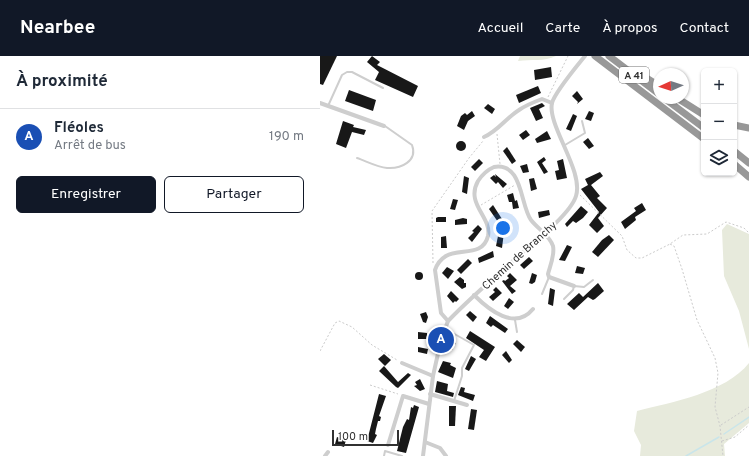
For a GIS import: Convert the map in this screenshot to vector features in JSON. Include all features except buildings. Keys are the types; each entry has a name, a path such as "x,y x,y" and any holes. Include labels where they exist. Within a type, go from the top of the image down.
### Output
{"highway":[{"name":"A 41","path":"596,56 701,137"},
{"name":"A 41","path":"609,56 653,89"},
{"path":"612,56 653,82"},
{"path":"672,104 701,126"},
{"path":"687,104 701,113"},
{"path":"737,126 749,128"},
{"path":"737,153 749,163"},
{"path":"737,165 749,173"},
{"path":"737,166 749,177"}],"street":[{"path":"577,192 576,183 564,145 553,118 552,104 584,57"},
{"path":"484,137 495,131 518,110 542,99 552,104"},
{"path":"320,103 384,126"},
{"path":"448,321 441,312 435,270 442,259 446,256 474,251 484,245 488,231 487,225 477,207 475,195 476,185 489,169 500,166 509,171 519,183 527,214 553,248 548,274 549,277 574,286"},
{"name":"Chemin de Branchy","path":"423,456 426,442 430,394 443,330 448,321 474,295 569,209 577,192"},
{"path":"474,295 482,303 506,318 515,320 526,316 533,309"},
{"path":"402,363 434,376"},
{"path":"430,394 467,405"},
{"path":"388,445 403,396 429,404"},
{"path":"426,442 440,448 446,456"}],"lane":[{"path":"328,106 342,75 347,72 352,72 383,88"},
{"path":"564,145 585,133 582,121"},
{"path":"357,158 388,168 403,166 410,161 413,154 412,145 384,126"},
{"path":"542,294 549,277"},
{"path":"564,300 573,290 574,286 584,287 593,280"},
{"path":"515,320 517,332"},
{"path":"443,330 451,332 474,345 462,368 462,376 454,401"},
{"path":"384,456 385,451 402,456"}],"path":[{"path":"546,100 555,87 568,56"},
{"path":"495,131 498,135 500,166"},
{"path":"435,270 432,211 469,158 483,142 484,137"},
{"path":"477,207 519,183"},
{"path":"577,192 622,236 627,250 636,258 642,258 670,244 683,235 707,234 726,222 744,228 749,233"},
{"path":"670,244 674,246 697,320 715,358 718,372 716,407 720,426 723,456"},
{"path":"320,351 335,323 339,321 352,327 372,345 402,363"},
{"path":"370,385 403,396"},
{"path":"720,426 749,407"},
{"path":"722,441 735,436 749,425"}],"shaded area":[{"path":"520,56 556,56 542,60 518,61"},
{"path":"727,224 749,234 749,349 739,311 724,276 722,230"},
{"path":"749,363 749,423 724,444 725,456 640,456 641,445 634,431 637,411 681,400 712,389 739,373"}],"waterway":[{"path":"724,434 749,417"},
{"path":"686,456 719,437"}],"place":[{"name":"Fléoles","path":"441,340"}]}
